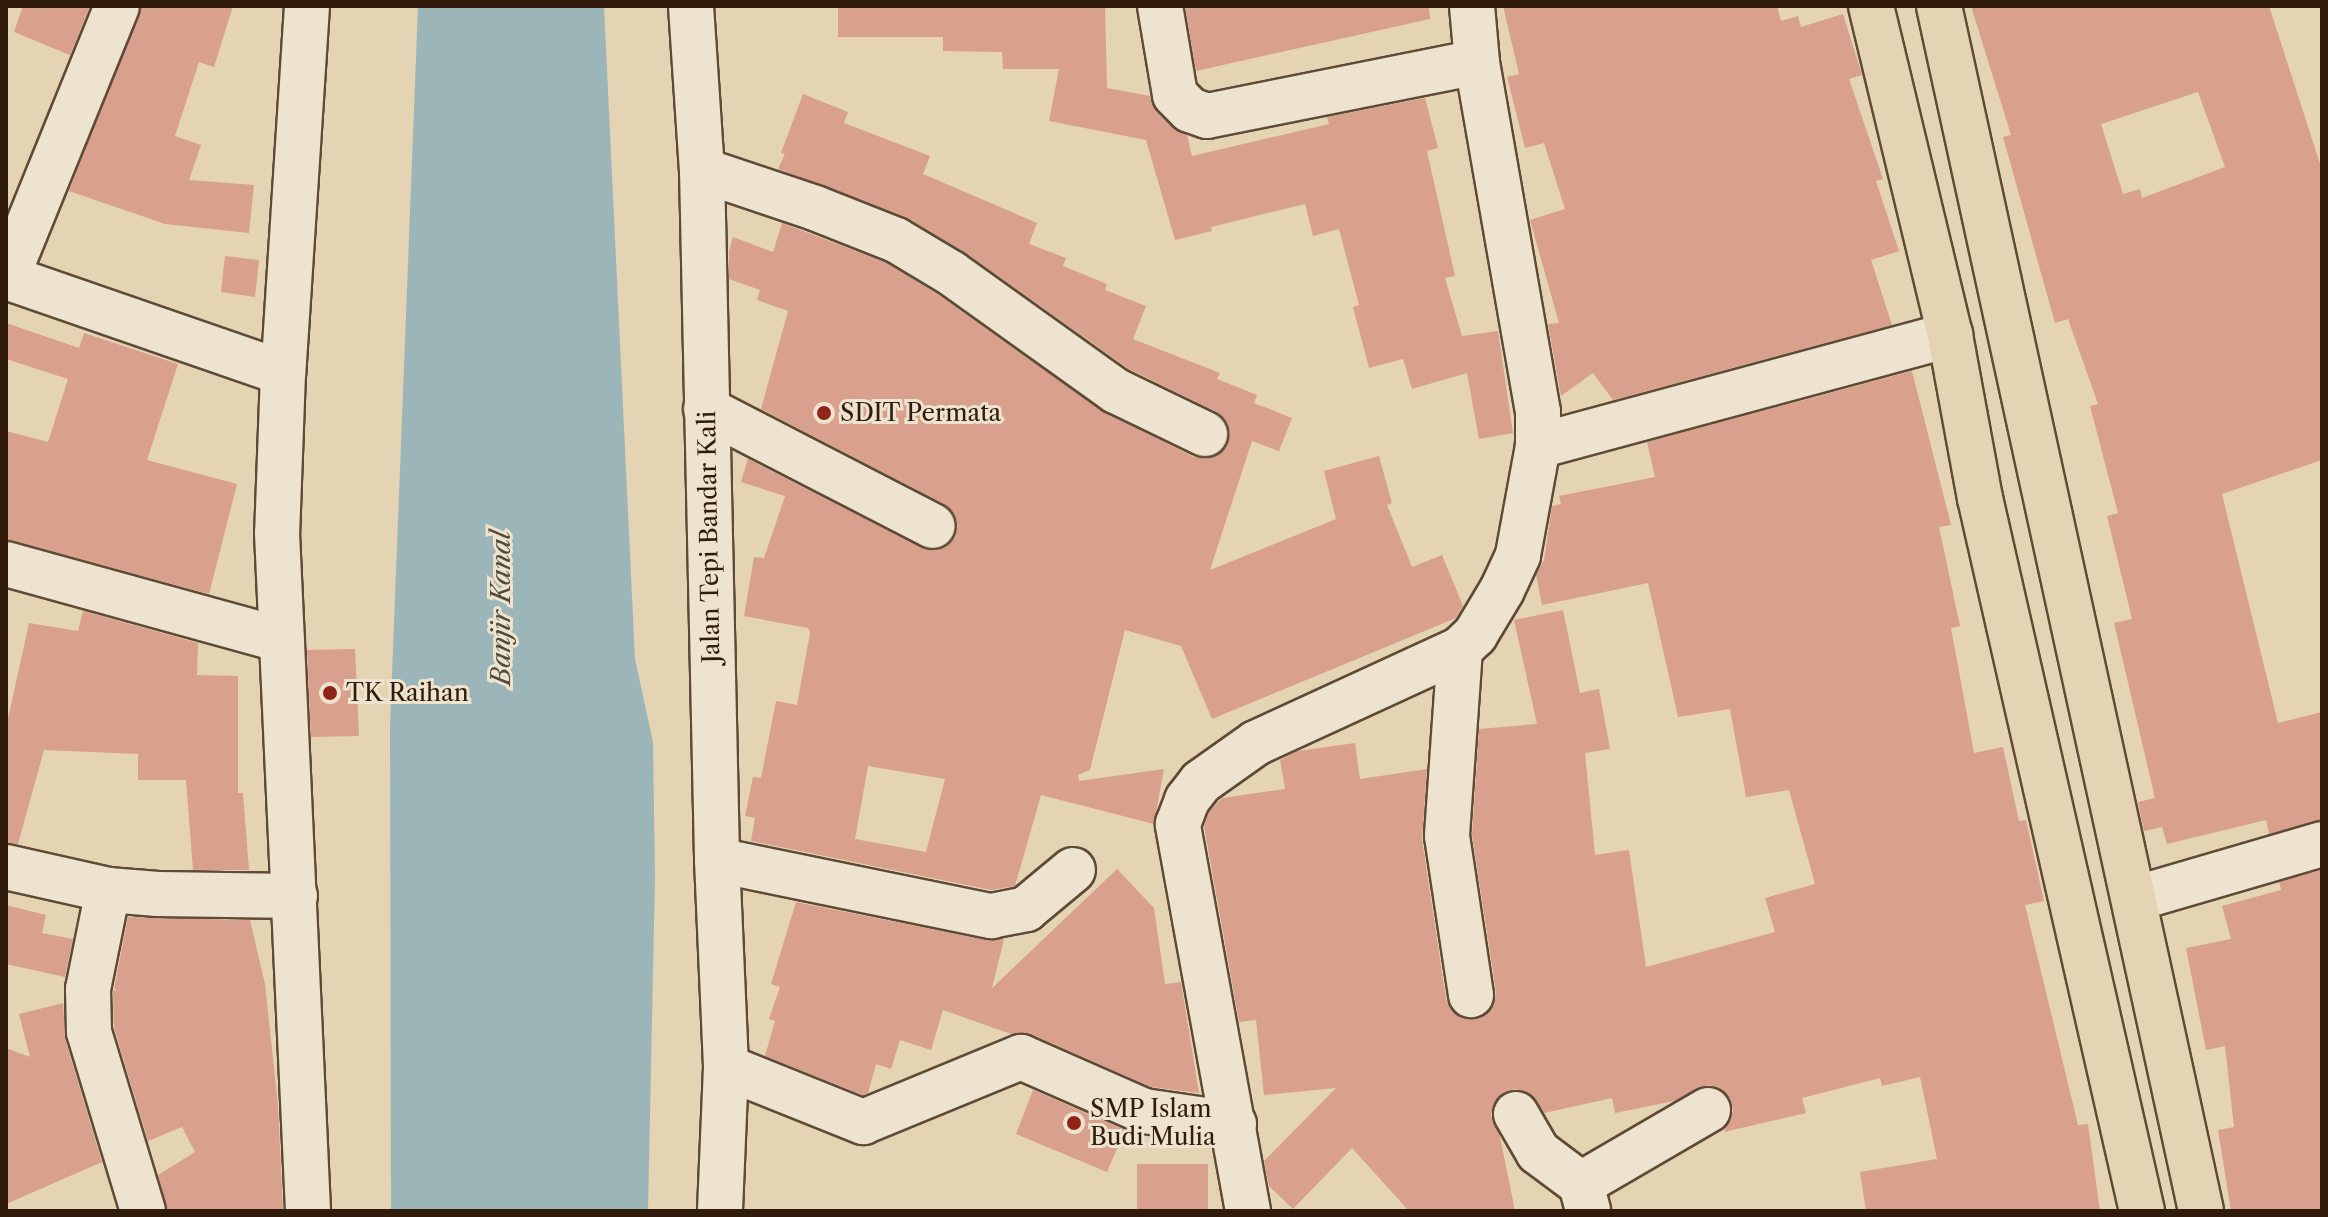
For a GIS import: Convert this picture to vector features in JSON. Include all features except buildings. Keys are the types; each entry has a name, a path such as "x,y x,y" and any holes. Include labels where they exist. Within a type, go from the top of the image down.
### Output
{"main road":[{"path":"1871,6 1950,335 1980,498 2142,1211"},
{"path":"1939,6 2201,1211"},
{"path":"1980,498 2044,486"}],"street":[{"path":"117,6 7,277 283,373"},
{"path":"307,6 283,373 277,533 308,1211"},
{"path":"1160,6 1175,95 1190,110 1207,116 1477,62"},
{"path":"1248,1211 1178,824 1187,800 1212,773 1256,743 1460,649 1487,617 1518,555 1538,446 1538,412 1477,62 1472,6"},
{"name":"Jalan Tepi Bandar Kali","path":"698,14 717,860 726,1067 720,1211"},
{"path":"702,170 830,213 896,240 964,282 1116,391 1205,434"},
{"path":"1538,446 1950,335"},
{"path":"706,409 933,526"},
{"path":"6,564 282,640"},
{"path":"1460,649 1447,836 1471,995"},
{"path":"2134,899 2322,844"},
{"path":"717,860 991,916 1026,909 1073,870"},
{"path":"6,867 108,890 295,896"},
{"path":"108,890 88,989 89,1032 143,1211"},
{"path":"726,1067 863,1122 1021,1057 1144,1111 1234,1124"},
{"path":"1516,1114 1538,1152 1584,1197 1708,1110"}],"water":[{"name":"Banjir Kanal","path":"418,6 604,6 635,659 653,742 655,876 648,1211 391,1211 390,726"}],"place":[{"name":"SDIT Permata","path":"824,413"},
{"name":"TK Raihan","path":"330,693"},
{"name":"SMP Islam Budi Mulia","path":"1074,1123"}]}
